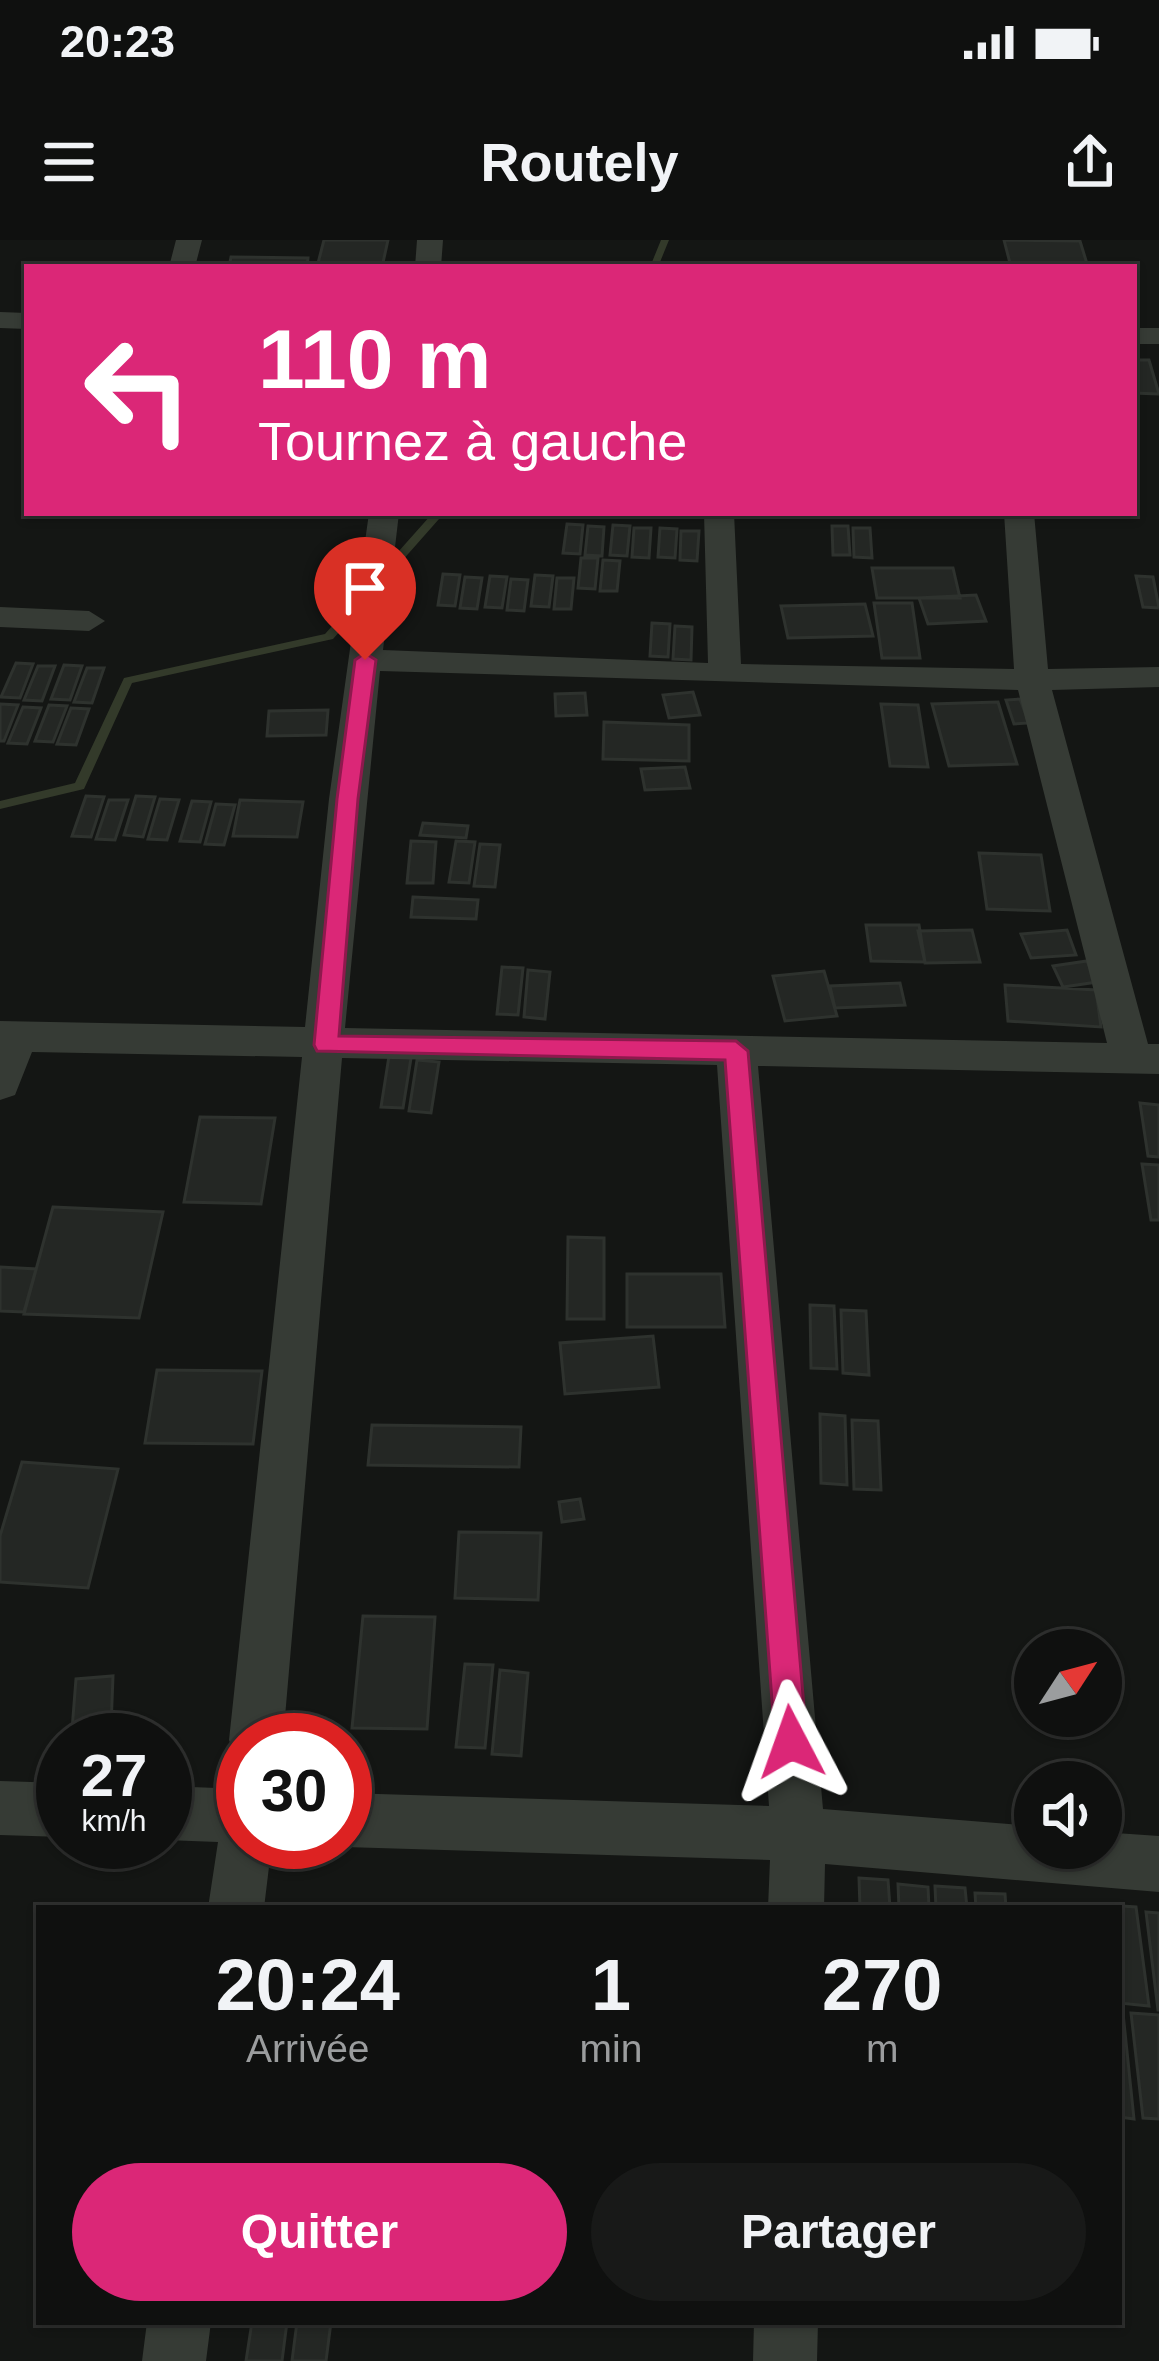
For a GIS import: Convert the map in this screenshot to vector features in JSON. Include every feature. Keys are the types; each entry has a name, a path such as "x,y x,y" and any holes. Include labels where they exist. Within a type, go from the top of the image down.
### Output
{"street":[{"path":"259,1713 347,799 384,516"},
{"path":"719,516 725,674"},
{"path":"0,1084 8,1036 1145,1058 1032,680 1018,516"},
{"path":"0,617 89,621"},
{"path":"365,660 725,674 1032,680 1159,677"},
{"path":"736,1051 798,1834 796,1905"},
{"path":"0,1808 36,1809"},
{"path":"372,1821 798,1834 1159,1864"},
{"path":"236,1905 241,1869"},
{"path":"174,2361 179,2325"},
{"path":"784,2361 785,2325"}],"building":[{"path":"324,240 388,240 383,264 318,264"},
{"path":"1004,240 1080,241 1087,264 1010,264"},
{"path":"231,257 308,258 307,264 230,264"},
{"path":"1137,360 1149,360 1159,394 1137,393"},
{"path":"567,524 583,525 580,554 563,553"},
{"path":"613,525 630,526 627,556 610,555"},
{"path":"588,526 604,527 602,556 585,555"},
{"path":"832,526 848,526 850,555 833,555"},
{"path":"634,528 651,528 649,558 632,557"},
{"path":"660,528 677,529 675,558 658,557"},
{"path":"853,528 870,528 872,558 854,557"},
{"path":"681,531 699,531 697,561 680,560"},
{"path":"581,558 598,558 595,589 578,588"},
{"path":"603,560 620,561 617,591 600,591"},
{"path":"872,568 953,568 960,598 877,598"},
{"path":"443,574 460,575 455,606 438,605"},
{"path":"535,575 553,576 549,607 531,606"},
{"path":"490,576 507,577 502,608 485,607"},
{"path":"1136,576 1153,577 1159,608 1143,607"},
{"path":"465,577 482,578 477,609 460,608"},
{"path":"557,578 574,578 571,609 554,609"},
{"path":"511,579 528,580 524,611 507,610"},
{"path":"976,595 986,621 928,624 919,598"},
{"path":"874,603 912,603 920,658 882,658"},
{"path":"865,604 873,636 788,638 781,606"},
{"path":"652,623 670,624 668,657 650,656"},
{"path":"675,626 692,627 691,660 673,659"},
{"path":"16,663 33,664 20,698 1,697"},
{"path":"64,665 82,666 70,700 51,699"},
{"path":"38,666 55,666 42,701 24,700"},
{"path":"87,668 104,668 92,703 74,702"},
{"path":"693,692 700,715 669,718 663,695"},
{"path":"585,693 587,715 556,716 555,694"},
{"path":"1020,699 1029,723 1014,724 1006,700"},
{"path":"998,702 1017,764 949,766 932,704"},
{"path":"0,704 18,705 4,741 0,741"},
{"path":"881,704 918,705 928,767 890,766"},
{"path":"49,705 67,706 53,742 35,741"},
{"path":"23,707 41,708 27,744 8,743"},
{"path":"71,708 89,709 76,745 57,744"},
{"path":"328,710 326,735 267,736 269,711"},
{"path":"604,722 689,725 689,761 603,759"},
{"path":"685,767 690,788 645,790 641,769"},
{"path":"86,796 104,797 91,837 72,836"},
{"path":"136,796 155,797 143,837 124,835"},
{"path":"160,799 179,800 167,840 148,839"},
{"path":"109,800 128,800 115,840 96,839"},
{"path":"240,800 303,802 297,837 233,836"},
{"path":"192,801 211,802 200,842 180,841"},
{"path":"216,804 235,805 224,845 205,844"},
{"path":"423,823 468,826 466,838 420,835"},
{"path":"411,841 436,842 433,883 407,883"},
{"path":"456,841 475,842 469,883 449,882"},
{"path":"480,844 500,845 495,887 474,886"},
{"path":"979,853 1041,855 1050,911 987,909"},
{"path":"413,897 478,900 476,919 411,917"},
{"path":"866,925 919,925 925,962 871,961"},
{"path":"972,930 980,962 925,963 918,931"},
{"path":"1067,930 1076,955 1031,958 1021,934"},
{"path":"1087,961 1097,982 1063,987 1053,966"},
{"path":"502,967 523,968 518,1015 497,1014"},
{"path":"528,970 550,972 545,1019 524,1017"},
{"path":"824,971 837,1016 785,1021 773,976"},
{"path":"900,983 905,1005 835,1008 830,986"},
{"path":"1005,985 1096,990 1101,1027 1008,1021"},
{"path":"389,1056 411,1058 403,1108 381,1107"},
{"path":"417,1060 439,1062 431,1113 409,1111"},
{"path":"1140,1103 1159,1105 1159,1157 1148,1156"},
{"path":"200,1117 275,1118 261,1204 184,1202"},
{"path":"1142,1164 1159,1165 1159,1220 1151,1220"},
{"path":"53,1207 163,1212 139,1318 24,1314"},
{"path":"568,1237 604,1238 604,1319 567,1319"},
{"path":"0,1267 36,1269 24,1312 0,1311"},
{"path":"627,1274 721,1274 725,1327 627,1327"},
{"path":"810,1305 834,1306 837,1369 811,1368"},
{"path":"841,1310 866,1311 869,1375 843,1373"},
{"path":"653,1336 659,1387 565,1394 560,1343"},
{"path":"157,1370 262,1371 253,1444 145,1443"},
{"path":"820,1414 845,1416 847,1485 821,1483"},
{"path":"852,1420 878,1421 881,1490 854,1489"},
{"path":"372,1425 521,1427 519,1467 368,1465"},
{"path":"22,1462 118,1469 88,1588 0,1582 0,1536"},
{"path":"580,1499 584,1519 562,1522 559,1502"},
{"path":"459,1532 541,1533 538,1600 455,1598"},
{"path":"363,1616 435,1617 427,1729 372,1728 372,1713 353,1713"},
{"path":"465,1664 493,1665 485,1748 456,1747"},
{"path":"500,1670 528,1673 521,1756 492,1754"},
{"path":"113,1676 112,1713 73,1713 76,1679"},
{"path":"859,1878 888,1880 890,1905 860,1905"},
{"path":"898,1884 928,1887 929,1905 899,1905"},
{"path":"935,1886 965,1888 967,1905 936,1905"},
{"path":"975,1893 1005,1894 1006,1905 976,1905"},
{"path":"1122,1906 1136,1907 1149,2006 1122,2003"},
{"path":"1146,1912 1159,1913 1159,2010 1158,2010"},
{"path":"1122,2013 1123,2013 1134,2119 1122,2117"},
{"path":"1131,2013 1159,2015 1159,2119 1143,2118"},
{"path":"252,2325 287,2325 282,2361 246,2361"},
{"path":"297,2325 331,2325 326,2361 292,2361"}],"waterway":[{"path":"655,264 665,240"},
{"path":"0,805 80,786 128,680 329,637 438,516"}],"route":[{"path":"365,660 347,799 326,1045 736,1051 791,1742"}]}
